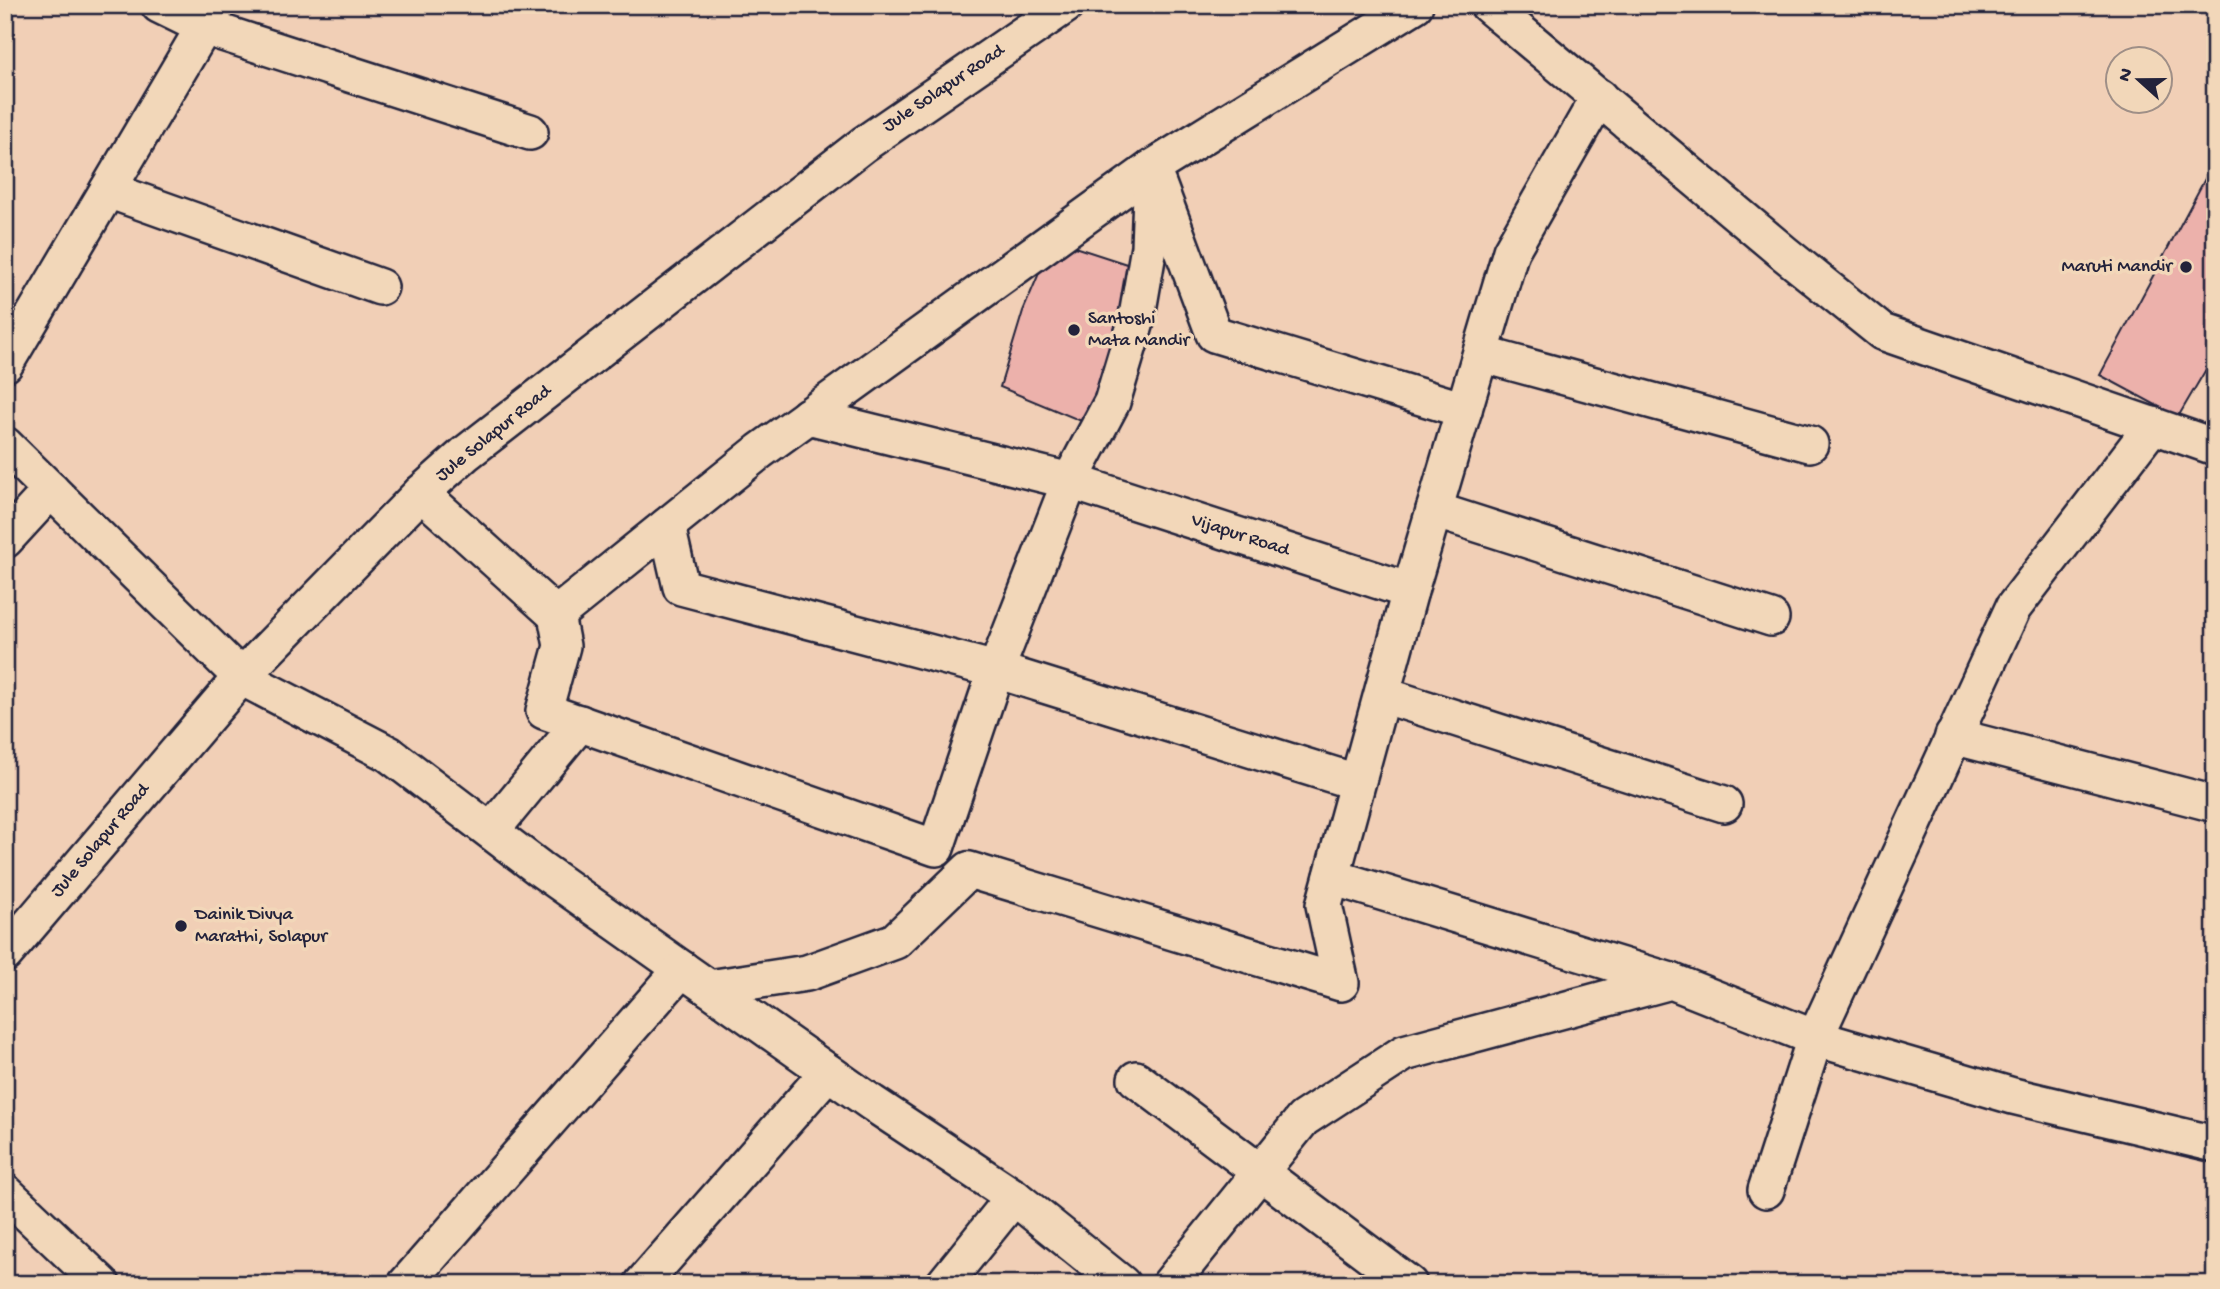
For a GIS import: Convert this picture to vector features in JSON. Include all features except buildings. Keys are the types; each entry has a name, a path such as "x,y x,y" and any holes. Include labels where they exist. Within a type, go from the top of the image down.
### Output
{"street":[{"path":"159,5 210,16 530,132"},
{"name":"Jule Solapur Road","path":"5,954 241,677 421,493 465,454 864,144 1066,5"},
{"path":"556,615 760,452 1152,168 1415,5"},
{"path":"1488,5 1882,332 2215,447"},
{"path":"5,363 210,16"},
{"path":"406,1284 695,978 807,973 895,941 970,870 1341,983 1324,905 1410,591 1511,251 1599,97"},
{"path":"421,493 556,615 562,646 544,711 936,848 996,670 1070,481 1112,402 1136,322 1149,247 1152,168"},
{"path":"1152,168 1214,334 1464,410"},
{"path":"108,190 380,287"},
{"path":"1481,354 1810,444"},
{"name":"Vijapur Road","path":"808,416 1070,481 1410,591"},
{"path":"1766,1191 1815,1038 2013,608 2152,425"},
{"path":"5,445 241,677 389,754 539,868 872,1103 1014,1197 1122,1284"},
{"path":"5,540 51,490"},
{"path":"1434,510 1771,618"},
{"path":"667,526 681,587 996,670 1356,782"},
{"path":"1382,695 1724,804"},
{"path":"491,831 580,723"},
{"path":"1953,736 2215,804"},
{"path":"1332,877 1671,981 1815,1038 2013,1097 2215,1144"},
{"path":"1170,1284 1303,1119 1404,1053 1671,981"},
{"path":"642,1284 828,1072"},
{"path":"1136,1079 1409,1284"},
{"path":"5,1192 102,1284"},
{"path":"944,1284 1014,1197"}],"place":[{"name":"Maruti Mandir","path":"2186,267"},
{"name":"Santoshi Mata Mandir","path":"1074,330"},
{"name":"Dainik Divya Marathi, Solapur","path":"181,926"}]}
